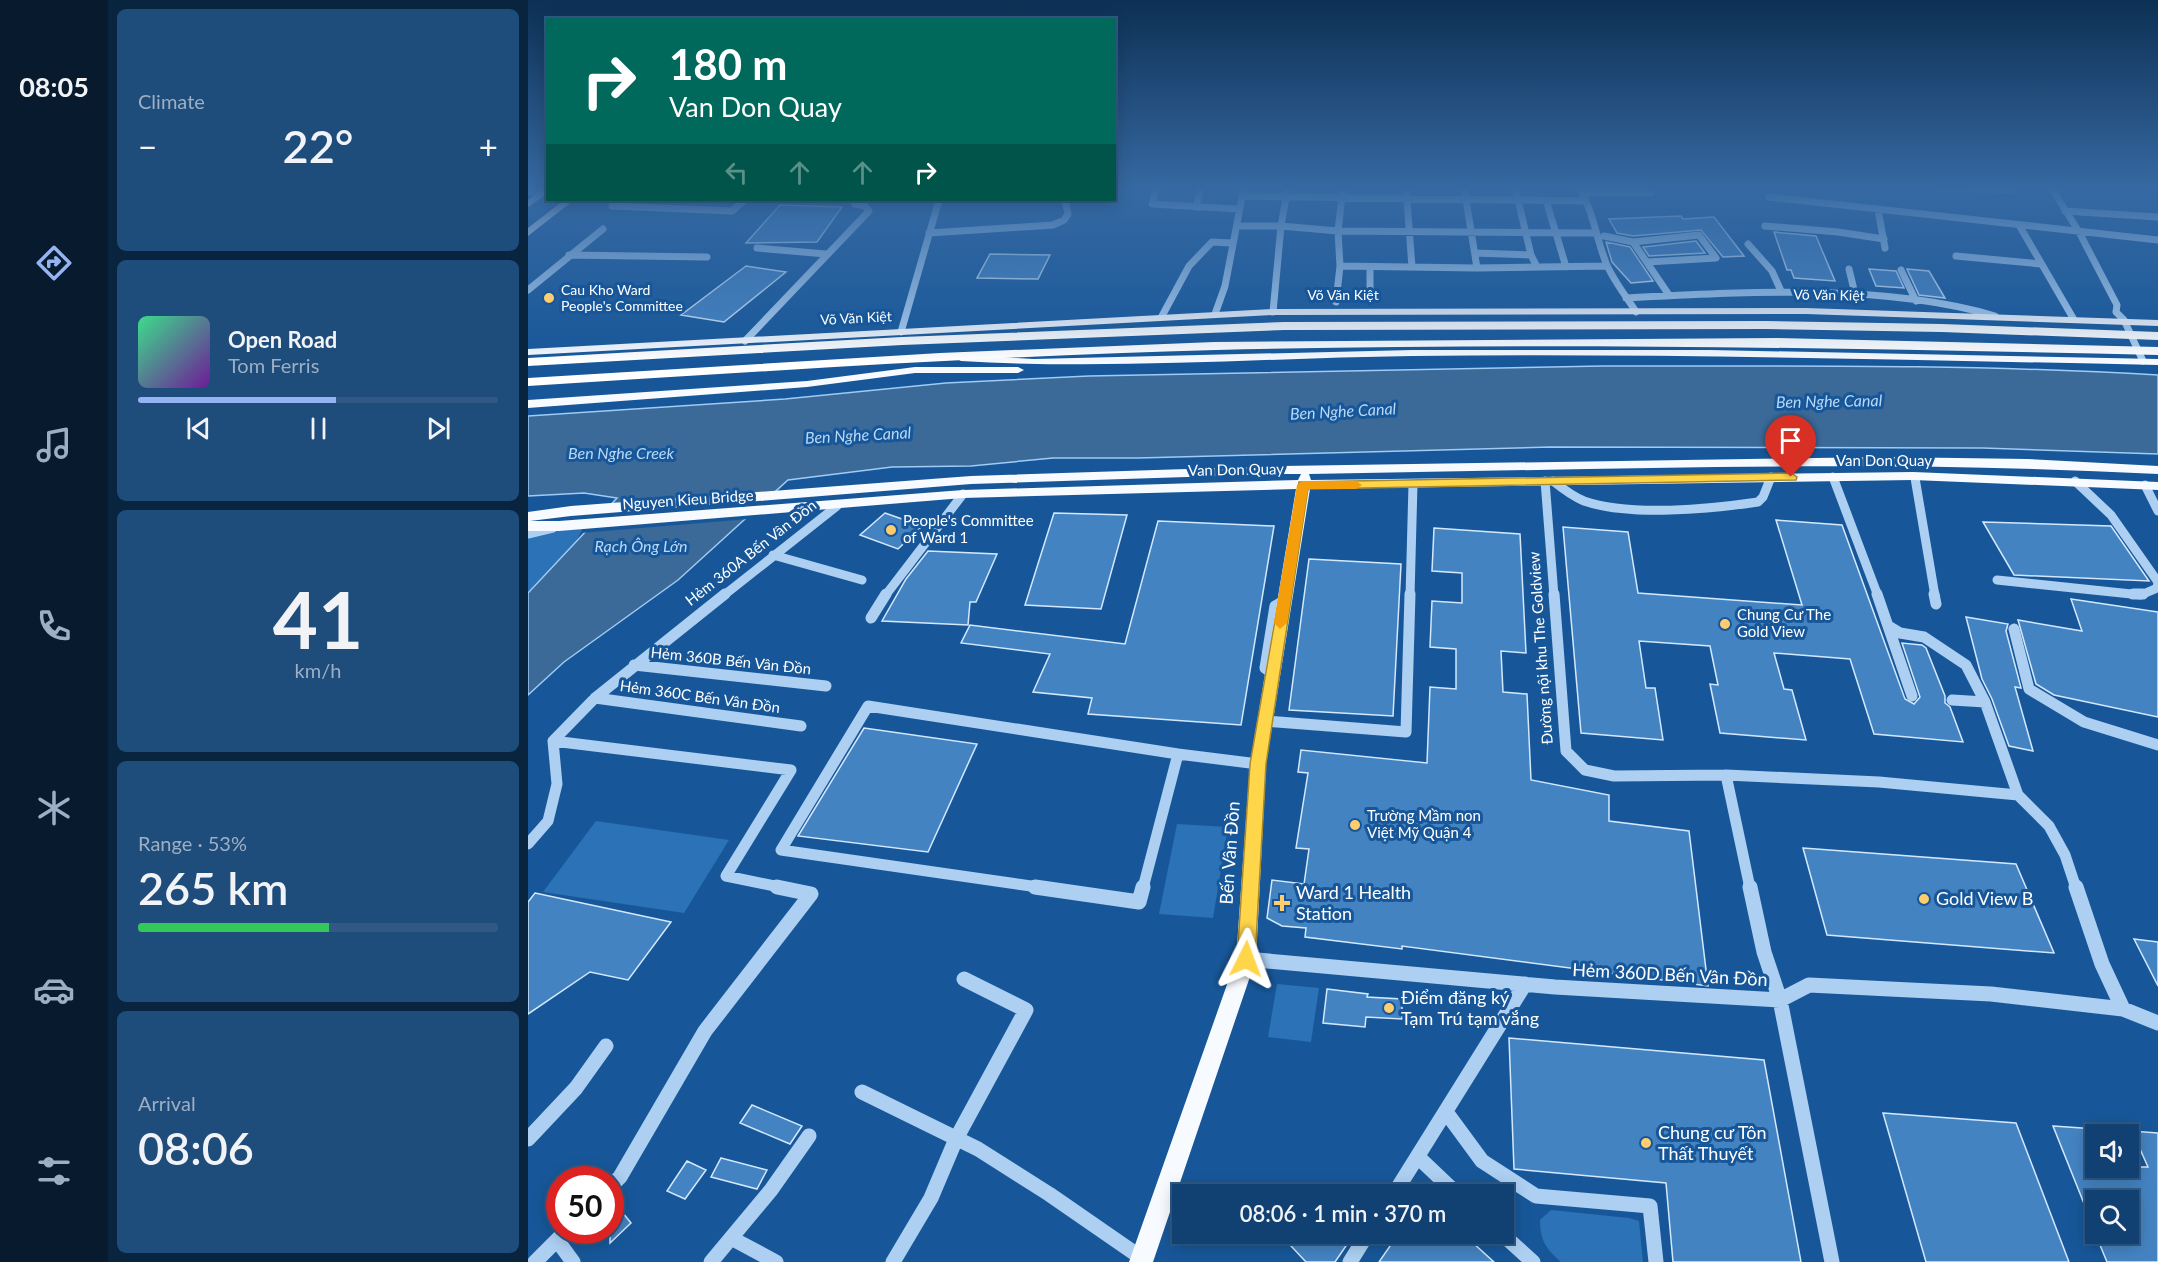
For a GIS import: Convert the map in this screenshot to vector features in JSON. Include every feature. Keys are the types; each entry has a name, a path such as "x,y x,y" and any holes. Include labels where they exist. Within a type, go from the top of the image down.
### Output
{"highway":[{"name":"Võ Văn Kiệt","path":"528,362 924,340 1284,326 1655,324 1930,328 2158,336"},
{"path":"528,382 873,368 940,357 1214,346 1404,343 1873,343 2140,355 2158,351"}],"main road":[{"name":"Võ Văn Kiệt","path":"528,352 1162,316 1273,312 1806,311 2073,318 2158,323"},
{"path":"940,357 1034,362 1401,353 1711,353 2140,355 2158,362"},
{"path":"528,395 826,374 873,368 1018,370 1326,362 1671,361 1711,353"},
{"path":"528,404 807,384 873,368"},
{"name":"Van Don Quay","path":"824,492 970,480 1304,477 1864,461 2027,463 2158,470"},
{"name":"Van Don Quay","path":"818,507 963,494 1304,477 1413,484 1833,477 2075,481 2152,486"},
{"name":"Bến Vân Đồn","path":"1142,1260 1246,959 1258,764 1304,477"},
{"path":"963,494 970,480"},
{"name":"Nguyen Kieu Bridge","path":"571,511 824,492"},
{"name":"Nguyen Kieu Bridge","path":"560,526 818,507"},
{"path":"528,508 571,511"},
{"path":"528,517 571,511"},
{"path":"528,526 560,526"},
{"path":"528,533 560,526"}],"street":[{"path":"528,290 581,246"},
{"path":"745,340 835,246"},
{"path":"901,332 925,246"},
{"path":"1162,316 1189,266 1208,246"},
{"path":"1215,314 1225,286 1232,246"},
{"path":"1273,312 1279,246"},
{"path":"1336,302 1340,266 1339,246"},
{"path":"1410,246 1412,267"},
{"path":"1473,246 1477,268"},
{"path":"1529,246 1537,267"},
{"path":"1559,246 1566,267"},
{"path":"1600,246 1607,266 1636,312"},
{"path":"1636,246 1669,295"},
{"path":"1647,262 1716,258 1707,246"},
{"path":"1750,246 1772,271 1781,291"},
{"path":"2031,246 2073,318"},
{"path":"2086,246 2117,305 2116,312 2124,320 2140,355"},
{"path":"757,248 826,254"},
{"path":"1474,254 1531,255"},
{"path":"569,255 707,257"},
{"path":"1956,256 2041,264"},
{"path":"1340,266 1477,268 1607,266"},
{"path":"1370,267 1370,295"},
{"path":"1849,269 1855,294"},
{"path":"1901,270 1916,301"},
{"path":"1626,298 1781,291 1855,294 1981,311 1995,316"},
{"path":"1320,312 1336,302"},
{"path":"1336,302 1348,312"},
{"path":"1549,481 1567,493 1590,503 1624,507 1669,508 1758,502 1763,498 1771,477"},
{"path":"1833,477 1890,627 1912,696"},
{"path":"1915,478 1936,604"},
{"name":"Đường nội khu The Goldview","path":"1549,481 1566,752 1585,770 1614,776 1726,775 1879,782 2018,795"},
{"path":"1997,580 2141,595 2157,588 2158,582 2122,529 2111,515 2075,481"},
{"path":"1265,721 1406,732 1413,484"},
{"path":"2152,486 2158,511"},
{"path":"871,618 888,591 963,494"},
{"name":"Hẻm 360A Bến Vân Đồn","path":"684,625 837,506"},
{"path":"773,555 862,580"},
{"name":"Hẻm 360B Bến Vân Đồn","path":"553,741 595,698 684,625"},
{"path":"1890,627 1900,633 1924,637 1966,665 1985,702 2018,795 2049,826 2065,855 2102,964 2123,1009"},
{"path":"2014,629 2029,689 2084,722 2158,745"},
{"name":"Hẻm 360B Bến Vân Đồn","path":"634,665 826,686"},
{"name":"Hẻm 360C Bến Vân Đồn","path":"595,698 801,726"},
{"path":"1952,700 1985,702"},
{"path":"1178,754 1139,902 781,850 868,706 1178,754 1258,764"},
{"path":"528,844 548,821 557,784 553,741 791,770 726,876 811,894 705,1031 624,1170"},
{"path":"1726,775 1764,951 1780,1000 1832,1262"},
{"name":"Hẻm 360D Bến Vân Đồn","path":"1246,959 1525,984 1780,1000 1809,985 1990,994 2123,1009 2158,1023"},
{"path":"893,1262 931,1198 956,1139 1026,1010 964,979"},
{"path":"1400,1184 1525,984"},
{"path":"528,1139 576,1088 606,1046"},
{"path":"862,1092 956,1139 1050,1194 1142,1260"},
{"path":"1446,1112 1482,1161 1536,1196 1650,1206 1656,1262"},
{"path":"711,1262 771,1190 809,1136"},
{"path":"1418,1156 1446,1184"},
{"path":"731,1238 776,1262"},
{"path":"535,1262 553,1244"},
{"path":"566,1244 573,1262"},
{"path":"1350,1262 1361,1244"},
{"path":"1513,1244 1533,1262"}],"shaded area":[{"path":"585,524 574,545 528,593 528,534"},
{"path":"596,821 729,840 684,913 543,892"},
{"path":"1177,824 1228,827 1213,918 1159,914"},
{"path":"1277,984 1319,988 1311,1042 1268,1037"},
{"path":"1551,1210 1639,1221 1643,1262 1561,1262 1551,1253 1541,1233 1540,1220"}],"water":[{"name":"Ben Nghe Creek","path":"1603,366 1950,367 2158,375 2158,454 1983,448 1550,447 1138,458 1053,458 971,466 892,467 788,480 678,580 564,662 528,695 528,593 617,498 584,493 528,496 528,416 785,399 946,383 1089,376"}],"pier":[{"path":"780,491 749,519 581,533 607,504"}],"building":[{"path":"1607,246 1630,247 1653,281 1631,283 1612,262"},
{"path":"1700,246 1705,253 1649,256 1643,247"},
{"path":"1714,246 1736,246 1744,256 1723,257"},
{"path":"1779,246 1820,246 1835,281 1794,278 1791,270 1787,270"},
{"path":"990,254 1050,255 1038,279 977,278"},
{"path":"746,266 786,272 724,322 681,315"},
{"path":"1869,269 1896,271 1904,288 1876,286"},
{"path":"1907,269 1929,271 1945,298 1919,295"},
{"name":"People's Committee of Ward 1","path":"885,513 922,526 898,549 860,535"},
{"path":"1054,513 1127,515 1101,609 1025,605"},
{"name":"Chung Cư The Gold View","path":"1776,520 1842,525 1905,699 1914,704 1920,697 1902,643 1922,645 1926,648 1945,696 1945,703 1950,707 1963,742 1874,734 1850,659 1774,653 1784,689 1792,690 1806,740 1720,733 1710,684 1718,685 1710,646 1639,641 1646,688 1655,688 1663,740 1581,733 1563,527 1628,532 1638,593 1802,605"},
{"path":"1158,521 1274,526 1241,725 1088,714 1092,698 1033,692 1050,654 961,643 970,625 1125,644"},
{"path":"1983,522 2111,526 2149,581 2014,575"},
{"path":"1434,528 1520,534 1526,653 1501,651 1503,692 1527,694 1531,780 1609,795 1609,821 1689,831 1708,986 1402,946 1402,949 1305,937 1306,928 1282,926 1267,918 1272,880 1304,884 1309,849 1296,848 1308,773 1298,772 1301,750 1427,763 1430,687 1456,689 1456,649 1430,647 1432,601 1462,603 1462,573 1432,571"},
{"path":"928,551 997,554 976,602 970,602 968,625 882,621 906,579"},
{"path":"1309,559 1401,564 1393,716 1289,710"},
{"path":"2071,599 2158,612 2158,717 2054,695 2036,684 2018,620 2082,631"},
{"path":"1966,617 2008,624 2006,631 2021,688 2015,687 2033,751 2009,746 1982,679"},
{"path":"864,728 977,744 928,852 798,836"},
{"name":"Gold View B","path":"1803,848 2016,864 2054,953 1827,935"},
{"path":"535,893 671,922 628,980 590,972 528,1014 528,902"},
{"path":"2134,939 2158,942 2158,986"},
{"path":"1327,989 1368,994 1367,997 1402,999 1402,1019 1366,1017 1365,1027 1323,1023"},
{"name":"Chung cư Tôn Thất Thuyết","path":"1509,1038 1764,1060 1801,1262 1673,1262 1666,1183 1514,1169"},
{"path":"752,1105 802,1126 790,1144 740,1123"},
{"path":"1883,1113 2016,1123 2069,1262 1926,1262"},
{"path":"2053,1126 2085,1128 2085,1178 2139,1178 2139,1167 2148,1167 2139,1147 2139,1132 2158,1133 2158,1262 2107,1262 2100,1244 2139,1244 2139,1190 2085,1190 2085,1206"},
{"path":"721,1158 767,1170 757,1189 711,1177"},
{"path":"687,1161 706,1170 685,1199 667,1191"},
{"path":"624,1214 631,1223 624,1230"},
{"path":"1292,1244 1347,1244 1335,1262 1306,1262 1291,1246"},
{"path":"1391,1244 1474,1244 1494,1262 1379,1262"}],"slow traffic":[{"path":"1280,623 1303,485 1356,485"}],"place":[{"name":"Cau Kho Ward People's Committee","path":"549,298"},
{"name":"People's Committee of Ward 1","path":"891,530"},
{"name":"Chung Cư The Gold View","path":"1725,624"},
{"name":"Trường Mầm non Việt Mỹ Quận 4","path":"1355,825"},
{"name":"Gold View B","path":"1924,899"},
{"name":"Ward 1 Health Station","path":"1282,903"},
{"name":"Điểm đăng ký Tạm Trú tạm vắng","path":"1389,1008"},
{"name":"Chung cư Tôn Thất Thuyết","path":"1646,1143"}],"route":[{"path":"1246,959 1258,764 1303,485 1791,477"}],"water label":[{"name":"Ben Nghe Canal","path":"1829,401"},
{"name":"Ben Nghe Canal","path":"1343,411"},
{"name":"Ben Nghe Canal","path":"858,435"},
{"name":"Rạch Ông Lớn","path":"641,546"}]}
